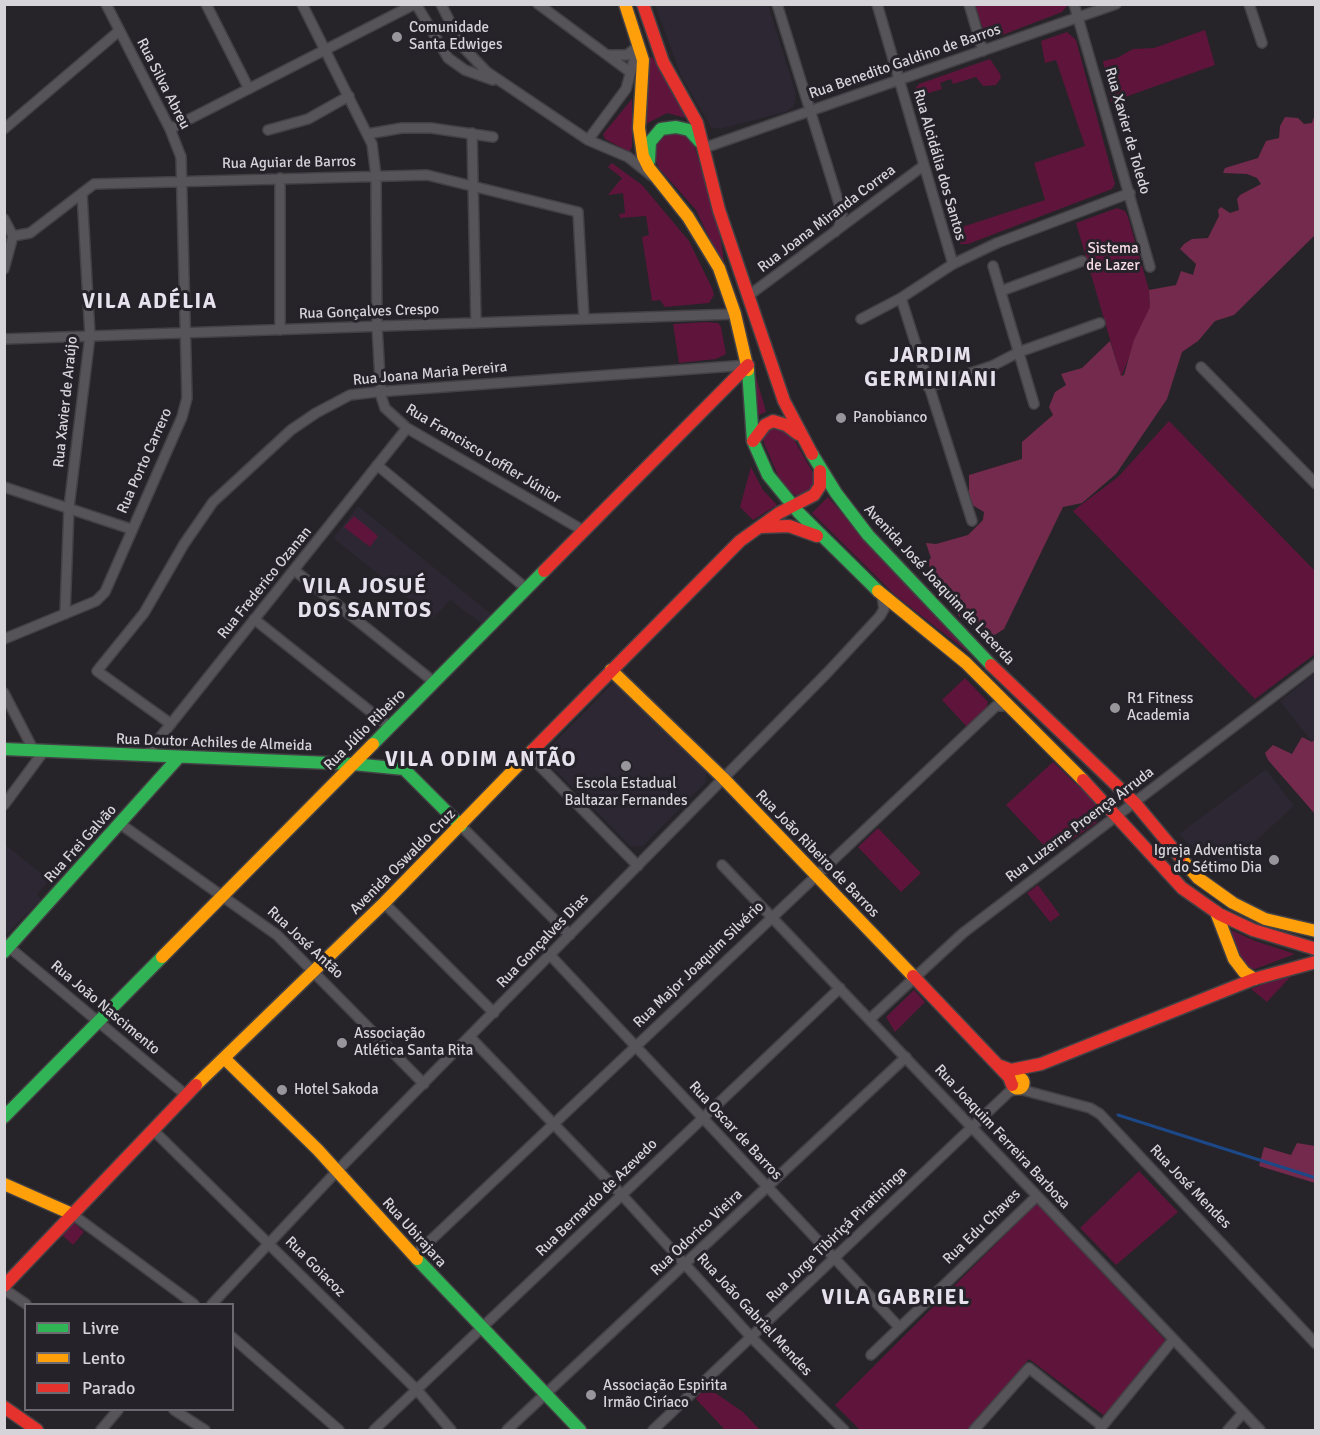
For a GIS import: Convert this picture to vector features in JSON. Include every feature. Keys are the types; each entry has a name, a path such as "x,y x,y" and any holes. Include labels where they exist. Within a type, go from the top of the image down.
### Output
{"main road":[{"path":"625,4 643,60 640,143 649,168 709,248 735,314 748,365 753,441 768,475 792,505 882,596 966,663 1010,706 1119,815 1182,888 1216,912 1252,930 1315,949"},
{"name":"Avenida José Joaquim de Lacerda","path":"643,4 663,62 675,86 688,104 704,148 719,210 784,401 820,469 868,535 969,644 1135,803 1198,878 1233,903 1265,919 1313,930"},
{"path":"663,185 648,157 650,142 657,132 669,127 689,130 704,148"},
{"name":"Rua Júlio Ribeiro","path":"4,1117 748,365"},
{"path":"753,441 765,425 773,422 786,425 805,441"},
{"name":"Avenida Oswaldo Cruz","path":"4,1287 186,1095 461,826 712,567 759,527 792,505 814,495 820,486 820,469"},
{"path":"759,527 789,526 809,532 827,542"},
{"name":"Rua João Ribeiro de Barros","path":"611,670 723,778 1018,1087"},
{"name":"Rua Doutor Achiles de Almeida","path":"4,748 353,764 404,769 461,826"},
{"name":"Rua Frei Galvão","path":"6,947 179,757"},
{"path":"1216,912 1234,959 1239,985"},
{"path":"996,1064 1011,1070 1041,1064 1254,979 1310,963 1315,949 1313,930"},
{"path":"1234,959 1244,972 1254,979"},
{"name":"Rua Ubirajara","path":"224,1058 337,1172 580,1431"},
{"path":"1018,1087 1026,1076 1041,1064"},
{"path":"4,1184 72,1214"},
{"path":"546,1396 590,1431"},
{"path":"4,1407 37,1431"}],"street":[{"name":"Rua Silva Abreu","path":"105,4 170,129 181,157 183,181"},
{"path":"206,4 249,89"},
{"path":"302,4 372,144 376,176 377,326 381,392"},
{"path":"170,129 415,4 448,58 465,70 501,83"},
{"path":"441,4 462,46 501,83 588,140 628,158 663,185"},
{"path":"538,4 630,72"},
{"path":"777,4 842,213 839,227 835,232"},
{"name":"Rua Alcidália dos Santos","path":"877,4 953,264"},
{"path":"969,4 983,51"},
{"name":"Rua Xavier de Toledo","path":"1074,4 1150,267"},
{"name":"Rua Benedito Galdino de Barros","path":"704,148 1116,4"},
{"path":"1249,4 1262,43"},
{"path":"4,129 119,31"},
{"path":"588,140 626,89 639,42"},
{"path":"606,55 627,55 636,50 639,42"},
{"path":"268,130 308,118 349,96"},
{"path":"367,134 402,128 472,133 494,137"},
{"path":"472,133 476,323"},
{"name":"Rua Joana Miranda Correa","path":"748,296 923,166"},
{"name":"Rua Aguiar de Barros","path":"13,236 30,233 94,184 427,175 578,212 584,319"},
{"path":"280,178 280,330"},
{"name":"Rua Porto Carrero","path":"65,614 96,601 105,592 182,417 188,398 183,181"},
{"name":"Rua Xavier de Araújo","path":"65,614 69,507 90,336 82,193"},
{"path":"861,319 901,298 953,264 997,243 1130,193"},
{"path":"842,213 852,218 856,216"},
{"path":"4,219 13,236 4,269"},
{"path":"1000,291 1082,261"},
{"path":"993,266 1034,404"},
{"path":"901,298 972,521"},
{"name":"Rua Gonçalves Crespo","path":"4,339 735,314"},
{"path":"928,387 992,366 1019,352 1100,323"},
{"name":"Rua Joana Maria Pereira","path":"171,724 97,671 144,613 184,544 213,501 291,430 316,413 350,395 748,365"},
{"path":"1201,367 1316,484"},
{"name":"Rua Francisco Loffler Júnior","path":"381,392 385,408 407,428 584,531"},
{"name":"Rua Frederico Ozanan","path":"146,755 407,428"},
{"path":"377,465 527,589"},
{"path":"4,487 131,529"},
{"path":"294,570 434,682"},
{"name":"Rua Gonçalves Dias","path":"214,1303 337,1172 880,616 884,609 882,596"},
{"path":"4,639 65,614"},
{"path":"254,619 390,727"},
{"name":"Rua Luzerne Proença Arruda","path":"870,1019 963,933 1316,664"},
{"path":"4,693 39,751 4,805"},
{"name":"Rua Major Joaquim Silvério","path":"414,1256 771,916 996,706 1010,706"},
{"path":"529,755 638,866"},
{"name":"Rua José Antão","path":"119,823 260,921 314,969 424,1084"},
{"name":"Rua Doutor Achiles de Almeida","path":"461,826 570,935"},
{"name":"Rua Joaquim Ferreira Barbosa","path":"722,865 1260,1431"},
{"path":"384,903 494,1013"},
{"name":"Rua João Nascimento","path":"6,947 186,1095"},
{"name":"Rua Oscar de Barros","path":"550,956 898,1327"},
{"name":"Rua Bernardo de Azevedo","path":"374,1431 840,988"},
{"name":"Rua João Gabriel Mendes","path":"470,1037 622,1195 751,1337 844,1431"},
{"name":"Rua Odorico Vieira","path":"507,1431 906,1057"},
{"name":"Rua Jorge Tibiriçá Piratininga","path":"653,1431 1009,1092 1018,1087"},
{"name":"Rua José Mendes","path":"1018,1087 1090,1108 1100,1114 1316,1344"},
{"name":"Rua Goiacoz","path":"153,1130 417,1390 451,1431"},
{"name":"Rua Edu Chaves","path":"871,1355 1036,1196"},
{"path":"72,1214 191,1303"},
{"path":"4,1287 24,1303"},
{"path":"234,1339 339,1431"},
{"path":"974,1431 1029,1368 1101,1428 1173,1340"},
{"path":"101,1431 117,1411"},
{"path":"175,1411 205,1431"},
{"path":"1228,1431 1243,1413"}],"shaded area":[{"path":"655,5 768,5 796,94 794,106 788,111 720,129 711,127 682,78"},
{"path":"1315,114 1315,235 1234,315 1215,321 1198,341 1182,352 1167,399 1116,474 1082,503 1063,507 1004,629 990,638 960,617 930,581 929,560 931,558 926,543 936,544 968,535 983,520 984,512 969,503 969,475 1022,459 1022,442 1053,415 1049,407 1055,392 1066,385 1061,374 1082,368 1110,341 1121,376 1124,375 1134,340 1150,307 1149,290 1176,285 1181,271 1193,275 1196,264 1180,249 1192,239 1208,238 1219,216 1218,210 1221,207 1230,213 1239,210 1237,199 1240,195 1261,184 1257,178 1247,174 1223,173 1225,168 1258,158 1266,141 1279,138 1280,126 1285,117 1298,118 1304,124 1312,123"},
{"path":"358,506 491,614 482,624 450,600 433,618 333,538"},
{"path":"1315,673 1315,739 1312,742 1280,701"},
{"name":"Escola Estadual Baltazar Fernandes","path":"618,683 706,772 706,782 643,846 631,847 545,760 547,750 612,684"},
{"path":"1302,737 1312,742 1315,739 1315,814 1268,760 1265,753 1273,745 1292,754"},
{"path":"1266,769 1294,806 1219,874 1179,834"},
{"path":"4,844 50,880 37,894 41,899 7,934 4,931"},
{"path":"1297,1143 1315,1146 1315,1183 1259,1166 1264,1147 1291,1155"}],"green space":[{"path":"975,5 1067,6 1062,12 992,39 986,38"},
{"path":"1205,30 1215,65 1111,102 1103,61 1117,58 1133,49 1154,48"},
{"path":"1067,32 1076,40 1115,184 1112,189 968,244 960,244 944,202 951,200 962,227 1045,200 1034,163 1085,146 1056,60 1045,63 1041,41"},
{"path":"651,57 686,118 667,113 644,125 647,58"},
{"path":"990,59 1001,78 996,85 983,86 976,77 953,84 951,79 940,83 942,89 916,97 915,89 919,84"},
{"path":"632,99 632,147 629,152 605,139 603,134"},
{"path":"672,132 682,133 692,139 718,222 725,268 766,412 751,418 751,390 717,254 696,210 659,168 655,159 659,139"},
{"path":"612,163 642,185 689,241 712,288 714,295 709,303 665,307 660,300 652,301 642,237 649,235 646,216 620,218 619,214 625,213 623,193 608,195 622,178 608,167"},
{"name":"Sistema de Lazer","path":"1117,208 1125,211 1128,217 1149,290 1150,307 1121,377 1076,223"},
{"path":"718,323 721,327 726,354 716,359 679,363 673,324"},
{"path":"1169,421 1315,571 1315,654 1255,699 1073,511 1118,477"},
{"path":"771,426 787,429 796,443 813,473 811,492 800,496 795,495 781,482 764,443 763,434"},
{"path":"751,467 763,490 777,505 753,520 740,507"},
{"path":"828,497 888,566 1129,803 1126,805 983,664 895,595 812,513"},
{"path":"354,516 378,536 370,547 344,527"},
{"path":"965,678 988,702 986,709 968,728 942,700"},
{"path":"1053,762 1099,806 1101,815 1096,823 1052,854 1006,805"},
{"path":"878,828 921,873 901,892 858,847"},
{"path":"1038,885 1060,915 1050,922 1027,893"},
{"path":"1231,930 1255,941 1295,954 1255,969 1247,968 1240,960"},
{"path":"1293,974 1267,1002 1251,989 1271,981"},
{"path":"914,990 925,1002 895,1032 886,1017"},
{"path":"1139,1171 1178,1212 1116,1265 1080,1228"},
{"path":"1037,1203 1167,1342 1106,1417 1029,1359 968,1430 860,1430 835,1405"},
{"path":"73,1222 84,1232 73,1245 62,1235"},
{"path":"705,1386 743,1412 760,1430 725,1430 696,1399"}],"waterway":[{"path":"1118,1115 1316,1178"}],"traffic: fast":[{"path":"649,161 650,142 661,129 676,127 689,130 700,142"},
{"path":"748,370 753,441 768,475 799,513 878,591"},
{"path":"812,454 836,493 868,535 991,665"},
{"path":"373,744 544,571"},
{"path":"4,749 353,764 404,769 461,826"},
{"path":"4,952 179,757"},
{"path":"4,1117 162,957"},
{"path":"417,1259 580,1430"}],"traffic: slow":[{"path":"625,4 643,60 639,128 643,156 649,168 688,217 719,268 735,314 748,370"},
{"path":"878,591 966,663 1083,780"},
{"path":"611,670 723,778 913,976"},
{"path":"162,957 373,744"},
{"path":"196,1085 384,903 533,750"},
{"path":"1180,857 1198,878 1233,903 1265,919 1316,931"},
{"path":"1216,912 1234,959 1244,972 1254,979"},
{"path":"224,1058 318,1150 417,1259"},
{"path":"1018,1078 1022,1079 1023,1083 1022,1087 1018,1088 1014,1087 1013,1083 1014,1079 1018,1078"},
{"path":"4,1184 72,1214"}],"traffic: jam":[{"path":"643,4 663,62 697,123 719,210 784,401 812,454"},
{"path":"544,571 748,365"},
{"path":"753,441 765,425 773,421 786,425 798,434"},
{"path":"533,750 740,541 779,513 814,495 820,486 820,471"},
{"path":"761,527 789,526 817,536"},
{"path":"991,665 1135,803 1180,857"},
{"path":"1083,780 1182,888 1219,914 1253,930 1316,949"},
{"path":"1000,1066 1011,1070 1041,1064 1254,979 1316,962"},
{"path":"913,976 1009,1077 1012,1085"},
{"path":"4,1286 196,1085"},
{"path":"4,1407 37,1430"}],"place":[{"name":"Comunidade Santa Edwiges","path":"397,37"},
{"name":"Panobianco","path":"841,418"},
{"name":"R1 Fitness Academia","path":"1115,708"},
{"name":"Escola Estadual Baltazar Fernandes","path":"626,766"},
{"name":"Igreja Adventista do Sétimo Dia","path":"1274,860"},
{"name":"Associação Atlética Santa Rita","path":"342,1043"},
{"name":"Hotel Sakoda","path":"282,1090"},
{"name":"Associação Espirita Irmão Ciríaco","path":"591,1395"}],"district":[{"name":"VILA ADÉLIA","path":"150,302"},
{"name":"JARDIM GERMINIANI","path":"931,368"},
{"name":"VILA JOSUÉ DOS SANTOS","path":"365,599"},
{"name":"VILA ODIM ANTÃO","path":"481,760"},
{"name":"VILA GABRIEL","path":"896,1298"}]}
